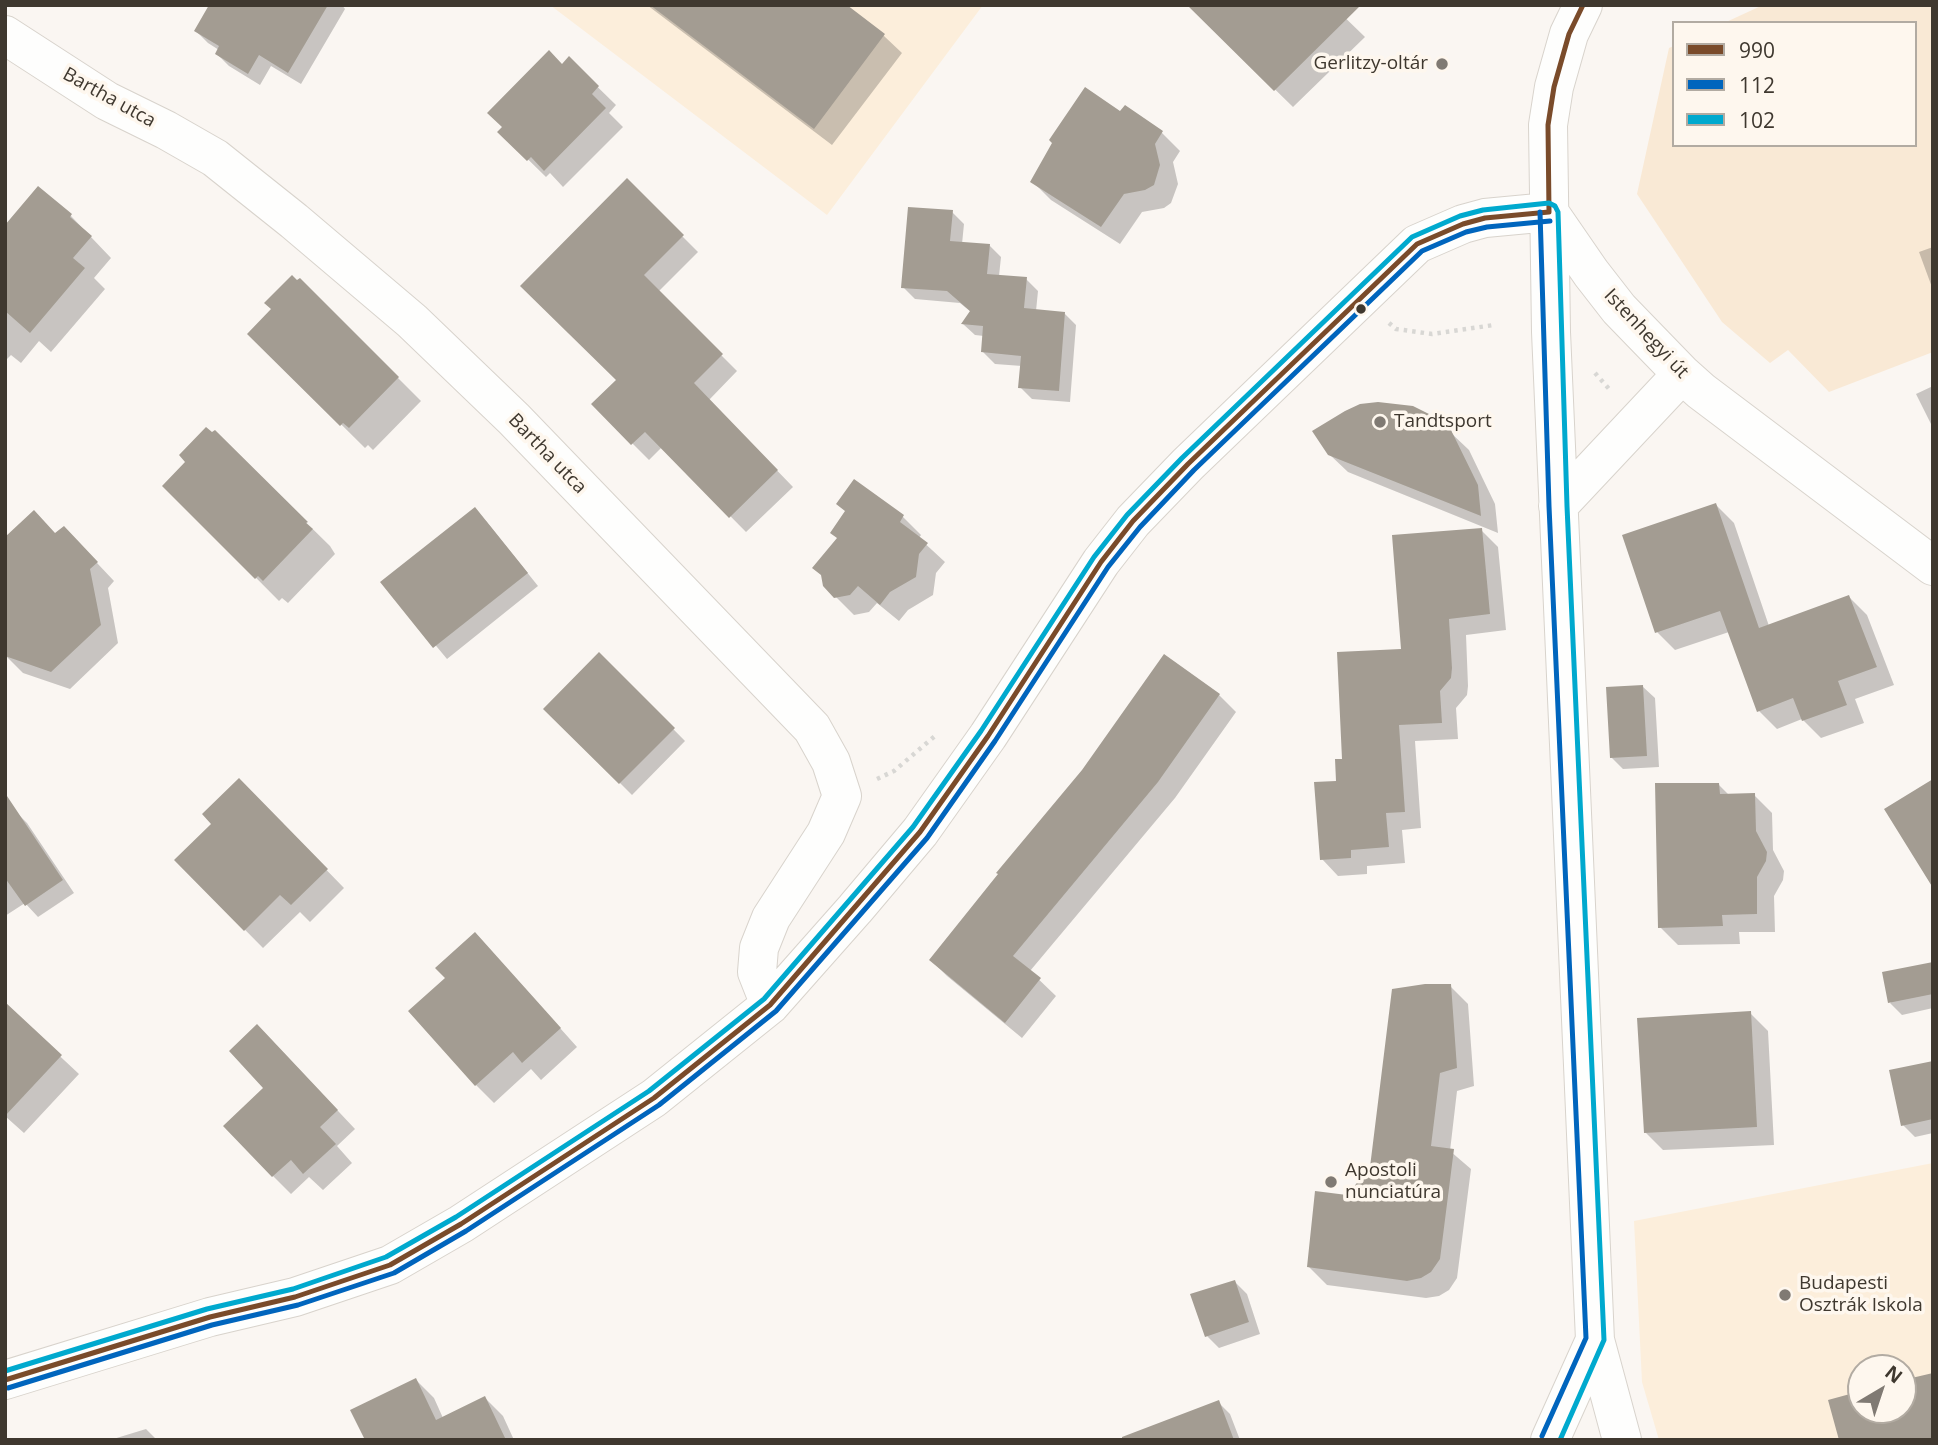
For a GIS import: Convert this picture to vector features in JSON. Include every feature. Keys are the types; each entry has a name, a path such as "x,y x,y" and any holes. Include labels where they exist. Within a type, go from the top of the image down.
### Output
{"street":[{"path":"1583,5 1569,34 1554,87 1548,125 1551,332 1595,1340 1622,1440"},
{"name":"Bartha utca","path":"5,35 107,101 215,158 412,321 514,419 812,728 831,762 842,796"},
{"path":"5,1380 210,1317 295,1297 390,1265 461,1224 654,1098 770,1005 920,832 988,736 1101,562 1133,521 1188,464 1417,244 1474,221 1549,212"},
{"name":"Istenhegyi út","path":"1549,212 1591,274 1619,309 1682,374 1933,566"},
{"path":"1558,506 1682,374"},
{"path":"770,1005 757,972 759,948 771,918 826,834 842,796"},
{"path":"1550,1440 1595,1340"}],"path":[{"path":"1432,334 1494,325"},
{"path":"1594,371 1611,391"},
{"path":"842,796 894,771 959,717 988,736"}],"shaded area":[{"path":"550,5 983,5 827,215"},
{"path":"1763,5 1933,5 1933,352 1829,392 1788,350 1770,363 1722,322 1637,194 1669,48 1672,47 1672,147 1917,147 1917,21 1728,21"},
{"name":"Budapesti Osztrák Iskola","path":"1933,1163 1933,1440 1659,1440 1642,1382 1634,1221"}],"building":[{"path":"209,5 328,5 288,73 259,55 248,74 215,54 219,46 194,31"},
{"path":"650,5 847,5 885,34 814,129"},
{"path":"1187,5 1361,5 1274,91"},
{"path":"549,50 562,64 569,56 599,86 592,94 606,108 544,171 531,157 527,161 497,132 502,127 487,113"},
{"path":"1085,87 1120,111 1125,105 1163,131 1155,144 1160,165 1154,185 1145,190 1124,194 1101,227 1030,182 1052,143 1049,140"},
{"path":"627,178 684,235 644,275 723,354 694,383 778,470 729,518 645,432 631,445 591,404 616,380 520,286"},
{"path":"38,186 72,214 70,217 92,236 73,258 85,268 30,333 5,311 5,225"},
{"path":"908,207 953,210 950,241 990,244 987,274 1027,277 1024,308 1065,312 1059,391 1018,388 1021,356 981,352 983,326 961,324 970,311 947,291 901,288"},
{"path":"292,275 297,280 300,278 399,377 349,428 343,423 340,426 247,334 271,309 264,303"},
{"path":"1378,402 1413,406 1437,418 1451,430 1478,485 1481,516 1328,455 1312,431 1360,404"},
{"path":"206,427 212,432 215,430 313,529 263,581 258,576 255,579 162,486 185,462 179,455"},
{"path":"854,479 904,515 900,522 928,543 919,554 916,577 890,592 880,605 858,586 850,595 834,598 823,586 821,575 812,568 837,538 830,533 845,511 836,504"},
{"path":"1716,503 1759,628 1849,595 1877,667 1838,681 1847,705 1802,721 1793,698 1757,712 1720,611 1655,633 1622,535"},
{"path":"475,507 528,573 433,648 380,582"},
{"path":"34,510 55,533 64,526 98,562 90,569 101,625 51,672 5,656 5,537"},
{"path":"1482,528 1490,614 1449,619 1452,668 1451,678 1440,691 1442,723 1399,725 1405,812 1386,813 1389,847 1351,850 1351,858 1320,860 1314,782 1336,781 1335,759 1342,759 1337,652 1401,649 1392,535"},
{"path":"599,652 675,728 619,784 543,709"},
{"path":"1164,654 1220,694 1158,782 1013,956 1041,978 1005,1023 929,960 998,874 996,873 1082,770"},
{"path":"1643,685 1647,756 1610,758 1606,687"},
{"path":"239,778 328,869 291,905 280,895 244,931 174,860 211,824 202,814"},
{"path":"1933,779 1933,888 1884,809"},
{"path":"1655,783 1719,783 1720,794 1755,793 1756,831 1767,852 1766,861 1757,877 1757,914 1722,915 1723,926 1658,928"},
{"path":"5,793 63,880 25,906 5,878"},
{"path":"475,932 561,1028 522,1063 513,1052 475,1086 408,1011 445,978 435,968"},
{"path":"1933,962 1933,994 1888,1003 1882,972"},
{"path":"1425,984 1451,984 1457,1068 1440,1073 1431,1146 1454,1149 1440,1259 1431,1272 1421,1278 1407,1281 1307,1267 1315,1191 1347,1195 1370,1167 1392,989"},
{"path":"5,1002 62,1055 5,1116"},
{"path":"1751,1011 1757,1127 1644,1133 1637,1018"},
{"path":"257,1024 338,1110 320,1127 336,1144 303,1174 291,1160 272,1177 223,1126 263,1088 229,1051"},
{"path":"1933,1061 1933,1119 1901,1126 1889,1070"},
{"path":"1235,1280 1249,1322 1205,1337 1190,1294"},
{"path":"1933,1373 1933,1440 1839,1440 1828,1400 1847,1395 1847,1424 1917,1424 1917,1377"},
{"path":"416,1378 436,1420 485,1396 506,1440 365,1440 350,1410"},
{"path":"1219,1400 1234,1440 1122,1440 1122,1437"}],"transit line":[{"name":"990","path":"1549,212 1548,125 1554,87 1569,34 1583,5"},
{"name":"102","path":"5,1371 207,1309 293,1289 386,1257 456,1217 649,1091 764,999 913,827 981,731 1094,557 1127,515 1182,458 1412,237 1460,216 1483,210 1549,203 1555,206 1558,212 1567,506 1604,1340 1560,1440"},
{"name":"112","path":"1540,212 1549,506 1586,1338 1542,1436"},
{"name":"990","path":"5,1380 210,1317 295,1297 390,1265 461,1224 654,1098 770,1005 920,832 988,736 1101,562 1133,521 1188,464 1417,244 1463,224 1485,218 1549,212"},
{"name":"112","path":"8,1388 212,1325 298,1305 394,1273 466,1231 659,1105 776,1011 927,838 995,741 1108,567 1140,527 1194,470 1422,251 1466,232 1487,227 1550,221"}],"place":[{"name":"Gerlitzy-oltár","path":"1442,64"},
{"name":"Tandtsport","path":"1380,422"},
{"name":"Apostoli nunciatúra","path":"1331,1182"},
{"name":"Budapesti Osztrák Iskola","path":"1785,1295"}]}
